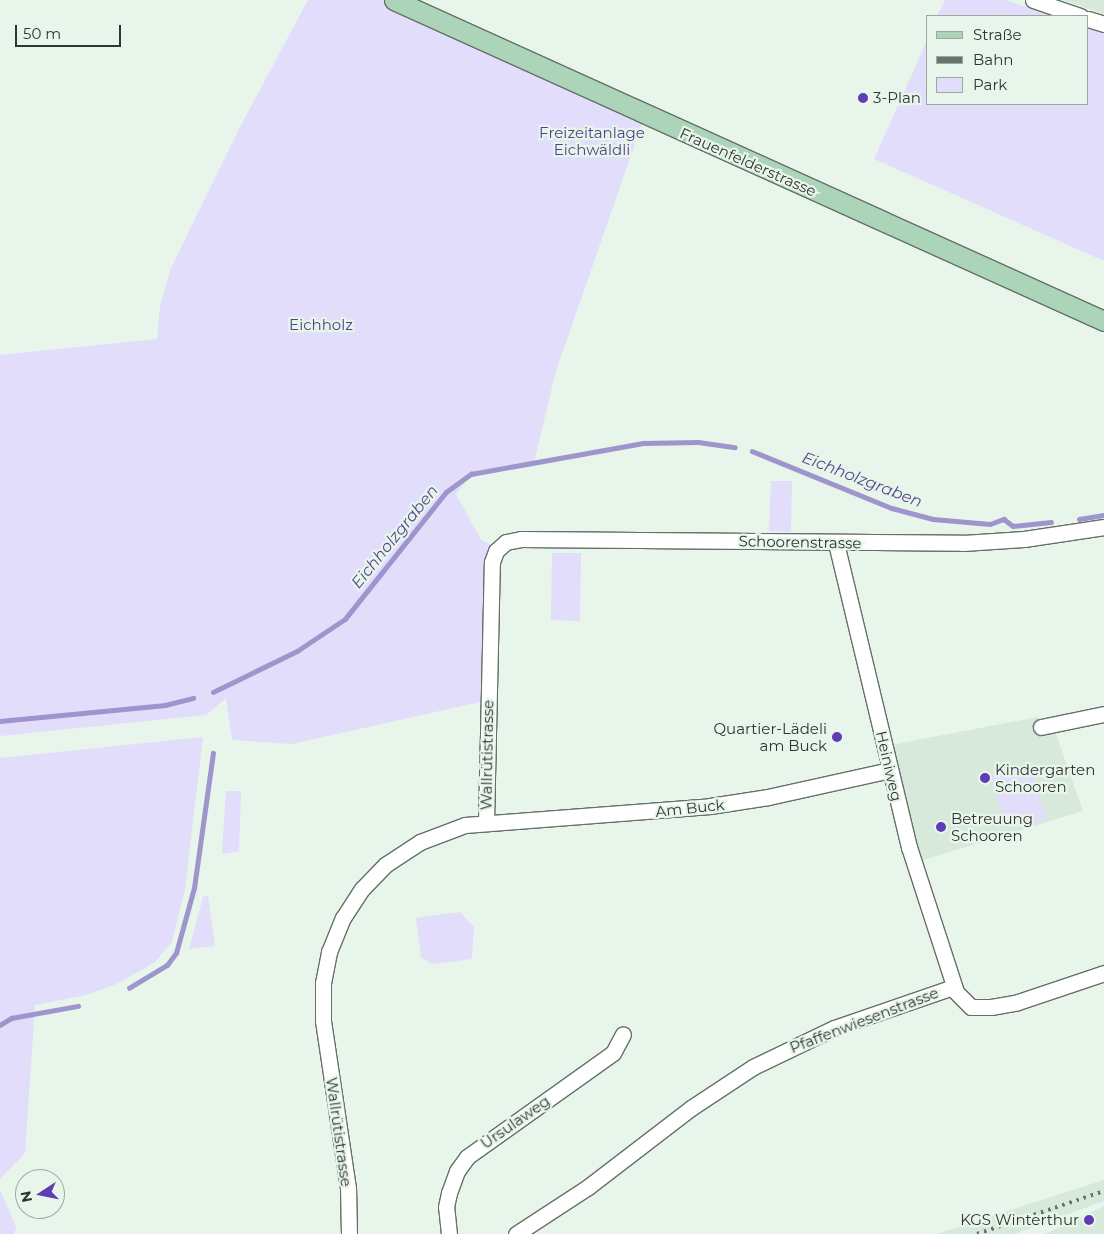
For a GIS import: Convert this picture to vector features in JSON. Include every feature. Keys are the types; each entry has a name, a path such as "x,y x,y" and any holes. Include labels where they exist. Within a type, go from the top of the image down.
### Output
{"main road":[{"name":"Frauenfelderstrasse","path":"394,0 1104,321"}],"street":[{"path":"1033,0 1077,15"},
{"path":"1089,19 1104,24"},
{"name":"Schoorenstrasse","path":"498,548 509,541 521,539 981,543 1104,527"},
{"name":"Heiniweg","path":"836,543 913,863 953,987"},
{"name":"Wallrütistrasse","path":"350,1234 348,1188 323,1021 323,983 332,943 352,903 392,860 437,834 486,822 492,566 498,548"},
{"path":"1041,727 1104,714"},
{"name":"Am Buck","path":"486,822 710,806 768,797 890,770"},
{"name":"Pfaffenwiesenstrasse","path":"516,1234 588,1187 691,1108 753,1068 834,1028 953,987 968,1004 984,1008 1018,1002 1104,973"},
{"name":"Ursulaweg","path":"449,1234 446,1207 449,1193 457,1171 467,1157 613,1053 623,1034"}],"shaded area":[{"path":"1063,0 1104,0 1104,14"},
{"name":"Kindergarten Schooren","path":"1038,717 1041,732 1056,734 1083,811 920,861 891,745"},
{"path":"1104,1180 1104,1201 1014,1234 936,1234"},
{"name":"KGS Winterthur","path":"1104,1206 1104,1234 1045,1234"}],"green space":[{"path":"308,0 394,0 645,115 556,371 534,462 471,474 456,494 481,540 498,548 489,700 292,744 232,740 226,698 206,715 0,736 0,355 157,339 160,306 171,268 238,131"},
{"path":"945,0 1005,0 1051,15 938,15"},
{"path":"1089,27 1104,33 1104,261 874,159 926,42 926,105 1089,105"},
{"path":"771,481 792,481 791,532 769,531"},
{"path":"552,553 581,553 580,621 551,620"},
{"path":"203,737 185,889 172,942 154,963 114,985 86,995 35,1005 25,1153 0,1179 0,758"},
{"path":"1031,764 1046,820 1019,825 1004,819 990,777"},
{"path":"226,791 241,791 239,851 222,854"},
{"path":"208,896 215,946 189,949 203,897"},
{"path":"460,912 474,927 472,959 432,964 421,957 416,918"},
{"path":"0,1190 17,1229 13,1234 0,1234"}],"waterway":[{"name":"Eichholzgraben","path":"213,692 297,651 345,619 446,492 471,474 644,443 698,442 735,447"},
{"name":"Eichholzgraben","path":"752,451 892,508 933,519 990,524 1004,519 1013,526 1051,522"},
{"name":"Eichholzgraben","path":"1079,519 1104,515"},
{"name":"Eichholzgraben","path":"0,721 165,705 193,698"},
{"path":"129,988 167,965 176,953 194,888 213,753"},
{"path":"0,1025 11,1018 78,1006"}],"railway":[{"path":"977,1234 1104,1191"}],"place":[{"name":"3-Plan","path":"863,98"},
{"name":"Quartier-Lädeli am Buck","path":"837,737"},
{"name":"Kindergarten Schooren","path":"985,778"},
{"name":"Betreuung Schooren","path":"941,827"},
{"name":"KGS Winterthur","path":"1089,1220"}],"park label":[{"name":"Freizeitanlage Eichwäldli","path":"592,140"},
{"name":"Eichholz","path":"321,325"}]}
